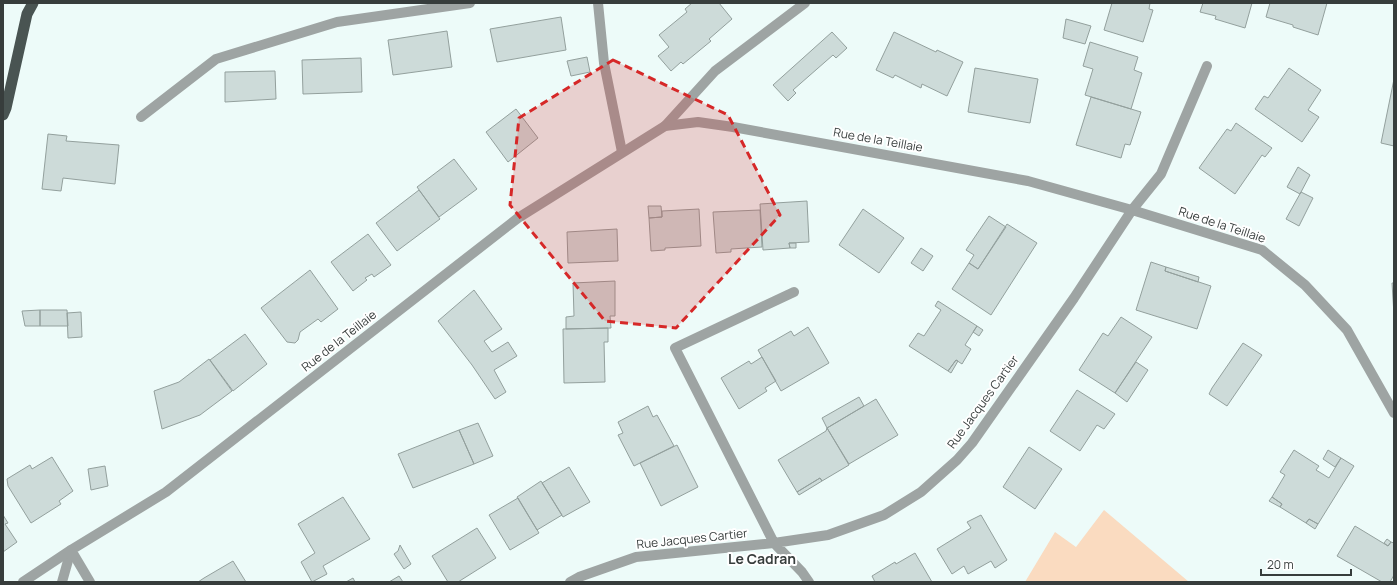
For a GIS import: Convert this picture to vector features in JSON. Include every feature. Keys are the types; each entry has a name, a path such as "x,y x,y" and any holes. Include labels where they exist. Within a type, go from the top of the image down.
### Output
{"highway":[{"path":"3,115 6,108 27,14 33,3"}],"street":[{"path":"141,117 216,59 337,22 470,3"},
{"path":"598,3 604,63 622,152"},
{"path":"665,126 715,71 805,3"},
{"path":"1132,210 1161,174 1207,66"},
{"name":"Rue de la Teillaie","path":"23,582 71,550 166,492 518,218 665,126 698,122 733,127 1028,181 1132,210 1262,250 1305,285 1347,330 1394,413"},
{"name":"Rue Jacques Cartier","path":"570,582 579,577 636,557 774,543 828,534 884,515 921,492 957,460 980,432 1074,298 1132,210"},
{"name":"Rue Jacques Cartier","path":"774,543 675,348 794,292"},
{"path":"774,543 802,572 809,582"},
{"path":"62,582 71,550"},
{"path":"71,550 90,582"}],"highlighted area":[{"path":"613,60 728,115 780,215 676,328 605,321 510,205 519,118"}],"shaded area":[{"path":"1104,510 1189,582 1025,582 1055,532 1076,547"}],"building":[{"path":"692,3 719,3 732,19 709,39 711,41 683,64 681,62 671,71 658,56 669,47 659,35 687,12 685,9"},
{"path":"1112,3 1150,3 1149,9 1153,10 1143,42 1104,30"},
{"path":"1203,3 1252,3 1245,28 1215,19 1216,16 1200,12"},
{"path":"1270,3 1327,3 1318,35 1293,27 1293,25 1266,17"},
{"path":"561,17 566,50 497,62 490,29"},
{"path":"1066,19 1091,26 1085,44 1063,38"},
{"path":"447,31 452,67 393,75 388,40"},
{"path":"832,32 847,48 836,58 833,55 793,90 796,93 788,101 773,85"},
{"path":"894,32 936,52 937,50 963,62 947,96 922,84 921,88 895,75 893,78 876,70"},
{"path":"1090,42 1138,57 1134,70 1142,73 1131,109 1085,95 1093,69 1083,66"},
{"path":"587,57 590,72 571,76 567,61"},
{"path":"361,58 362,92 303,94 302,60"},
{"path":"975,68 1038,79 1030,123 968,112"},
{"path":"1289,68 1321,90 1308,110 1319,117 1302,142 1255,109 1264,96 1268,98"},
{"path":"275,71 276,99 225,102 225,72"},
{"path":"1394,79 1394,146 1381,143"},
{"path":"1091,97 1141,112 1130,145 1125,144 1121,158 1076,145"},
{"path":"516,109 538,138 508,162 486,132"},
{"path":"1236,123 1272,148 1265,157 1262,155 1235,194 1199,168 1227,129 1231,131"},
{"path":"48,134 67,136 66,141 119,145 115,184 63,178 61,191 42,189"},
{"path":"454,159 477,189 439,217 417,187"},
{"path":"1298,167 1310,175 1300,194 1287,187"},
{"path":"419,190 440,219 397,251 376,223"},
{"path":"1301,192 1313,198 1299,226 1286,219"},
{"path":"807,201 809,242 789,243 790,248 763,250 760,204"},
{"path":"648,206 661,206 662,217 649,218"},
{"path":"699,209 701,246 665,248 665,250 651,251 649,218 662,217 662,211"},
{"path":"863,209 904,238 879,273 839,245"},
{"path":"760,210 762,247 731,249 731,252 716,253 713,212"},
{"path":"989,216 1006,227 978,269 969,263 974,255 966,250"},
{"path":"1007,224 1037,243 991,315 952,289 969,263 978,269"},
{"path":"617,229 618,261 568,263 567,232"},
{"path":"368,234 391,265 374,277 372,274 365,278 367,280 353,291 331,262"},
{"path":"789,243 796,243 796,248 790,248"},
{"path":"921,248 933,256 923,271 911,263"},
{"path":"1151,262 1166,267 1165,271 1211,286 1197,329 1136,310"},
{"path":"1166,267 1199,277 1198,282 1165,271"},
{"path":"310,270 338,309 321,322 318,319 300,332 298,340 295,343 287,342 261,308"},
{"path":"615,281 615,316 610,316 611,328 566,329 566,317 574,316 573,283"},
{"path":"1392,283 1394,283 1394,315"},
{"path":"474,290 502,329 484,341 492,352 508,342 517,356 494,370 506,392 495,399 472,365 438,321"},
{"path":"938,301 977,326 965,345 971,349 962,364 956,360 948,371 909,346 918,333 924,336 941,310 935,306"},
{"path":"40,310 40,326 25,326 22,311"},
{"path":"40,310 67,310 68,326 40,326"},
{"path":"81,312 82,337 68,338 67,313"},
{"path":"1121,317 1152,337 1115,393 1079,370 1103,333 1108,336"},
{"path":"977,326 983,330 979,336 973,332"},
{"path":"808,327 829,363 781,391 758,350 791,331 794,336"},
{"path":"608,328 608,342 604,342 605,382 564,383 563,329"},
{"path":"245,334 267,364 233,391 210,360"},
{"path":"1243,343 1262,355 1227,406 1209,394"},
{"path":"762,357 776,381 765,388 767,391 739,409 721,378 749,361 751,364"},
{"path":"209,359 232,391 200,415 162,429 154,391 179,382"},
{"path":"956,360 958,361 951,373 948,371"},
{"path":"1136,362 1148,370 1127,402 1115,393"},
{"path":"1077,390 1115,414 1104,429 1097,425 1080,451 1050,431"},
{"path":"859,397 864,406 827,428 822,418"},
{"path":"876,399 898,435 849,464 827,428"},
{"path":"648,406 653,417 657,415 674,446 634,466 618,435 623,433 618,422"},
{"path":"478,423 493,456 474,464 459,430"},
{"path":"827,428 849,465 822,481 820,478 797,492 778,460 826,431"},
{"path":"459,430 474,464 413,488 398,454"},
{"path":"677,445 698,487 661,506 640,463"},
{"path":"1029,447 1062,469 1035,509 1003,487"},
{"path":"1294,450 1319,466 1316,470 1329,478 1341,458 1354,466 1318,524 1309,519 1306,523 1280,507 1282,504 1272,497 1285,475 1280,472"},
{"path":"1328,450 1341,458 1335,467 1323,459"},
{"path":"52,457 73,491 59,501 61,504 31,523 8,486 7,479 30,465 32,469"},
{"path":"105,466 108,486 91,490 88,469"},
{"path":"569,467 590,502 563,517 542,483"},
{"path":"820,478 822,481 799,495 797,492"},
{"path":"541,481 562,515 537,530 517,497"},
{"path":"343,497 370,539 323,566 327,574 312,582 301,562 315,553 298,524"},
{"path":"1272,497 1282,504 1280,507 1269,501"},
{"path":"518,498 539,533 510,550 489,515"},
{"path":"3,515 8,523 5,524 17,542 3,552"},
{"path":"981,515 1007,560 995,568 991,561 968,574 964,566 952,574 937,549 971,528 967,522"},
{"path":"1309,519 1318,524 1315,529 1306,523"},
{"path":"1355,526 1388,546 1391,542 1394,543 1394,575 1390,582 1382,582 1337,556"},
{"path":"477,528 496,558 458,582 448,582 432,556"},
{"path":"1387,539 1391,542 1388,546 1384,543"},
{"path":"400,545 411,564 404,569 394,554 398,551"},
{"path":"915,553 932,582 875,582 872,576 895,562 896,564"},
{"path":"233,561 246,582 198,582 204,578"},
{"path":"399,576 403,582 389,582"},
{"path":"353,578 355,582 346,582"}],"district":[{"name":"Le Cadran","path":"762,559"}]}
